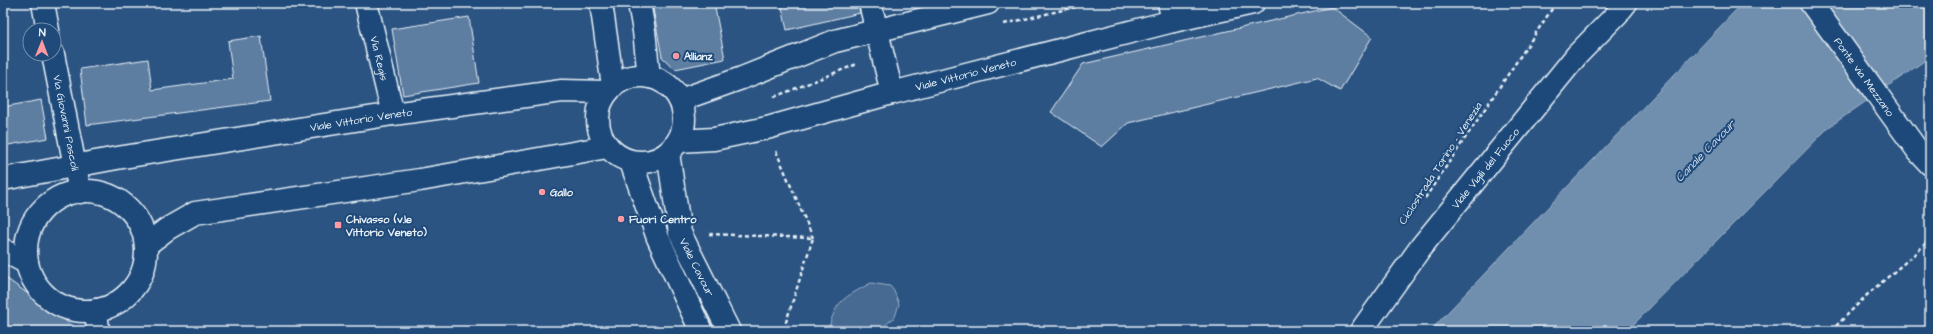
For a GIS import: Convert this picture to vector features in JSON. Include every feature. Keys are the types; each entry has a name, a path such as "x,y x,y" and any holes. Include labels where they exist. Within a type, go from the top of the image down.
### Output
{"main road":[{"path":"43,3 47,22"},
{"name":"Via Regis","path":"366,3 393,114"},
{"path":"600,3 607,35 610,89"},
{"path":"638,3 644,31 649,77"},
{"path":"870,3 892,93"},
{"path":"680,100 742,78 835,41 876,29 988,3"},
{"name":"Viale Vittorio Veneto","path":"673,147 767,128 1171,12 1253,3"},
{"name":"Ponte via Mezzano","path":"1811,3 1924,157"},
{"name":"Viale Vigili del Fuoco","path":"1361,331 1420,247 1578,55 1625,6"},
{"name":"Via Giovanni Pascoli","path":"55,62 75,166 82,193"},
{"path":"636,76 649,77 667,85 680,100 684,114 684,128 673,147 657,160 644,163 631,162 618,157 607,147 600,134 597,120 599,105 610,89 624,79 636,76"},
{"name":"Viale Vittorio Veneto","path":"8,178 117,158 393,114 562,91 610,89"},
{"path":"146,245 167,229 195,213 420,180 607,147"},
{"name":"Viale Cavour","path":"673,147 680,233 729,331"},
{"path":"8,178 82,193 118,201 135,216 142,230 146,245 145,263 139,280 128,294 97,321 78,311 60,306 45,295 33,280 27,263 26,248 29,233 35,220 44,208 57,199 82,193 117,158"},
{"name":"Viale Cavour","path":"631,162 658,238 701,331"},
{"path":"3,250 27,263"}],"path":[{"name":"Ciclostrada Torino - Venezia","path":"1424,200 1556,3"},
{"path":"767,128 813,238 786,322 790,331"},
{"path":"680,233 813,238"},
{"path":"1831,331 1868,294 1930,239"}],"shaded area":[{"path":"871,283 890,286 894,291 899,304 895,317 878,331 828,331 834,312 842,301 854,292"}],"water":[{"name":"Canale Cavour","path":"1749,3 1930,3 1930,57 1829,127 1627,331 1430,331 1736,10"}],"building":[{"path":"652,3 714,3 725,59 675,69 662,57"},
{"path":"781,3 858,3 860,13 787,30"},
{"path":"1332,7 1372,37 1340,91 1317,78 1128,123 1102,147 1051,112 1083,64"},
{"path":"469,17 479,83 403,95 392,29"},
{"path":"261,36 270,101 87,125 80,69 148,59 152,90 233,79 228,41"},
{"path":"41,100 48,138 3,146 3,107"},
{"path":"3,276 80,331 3,331"}],"place":[{"name":"Allianz","path":"676,56"},
{"name":"Gallo","path":"542,192"},
{"name":"Fuori Centro","path":"621,219"},
{"name":"Chivasso (v.le Vittorio Veneto)","path":"338,225"}]}
